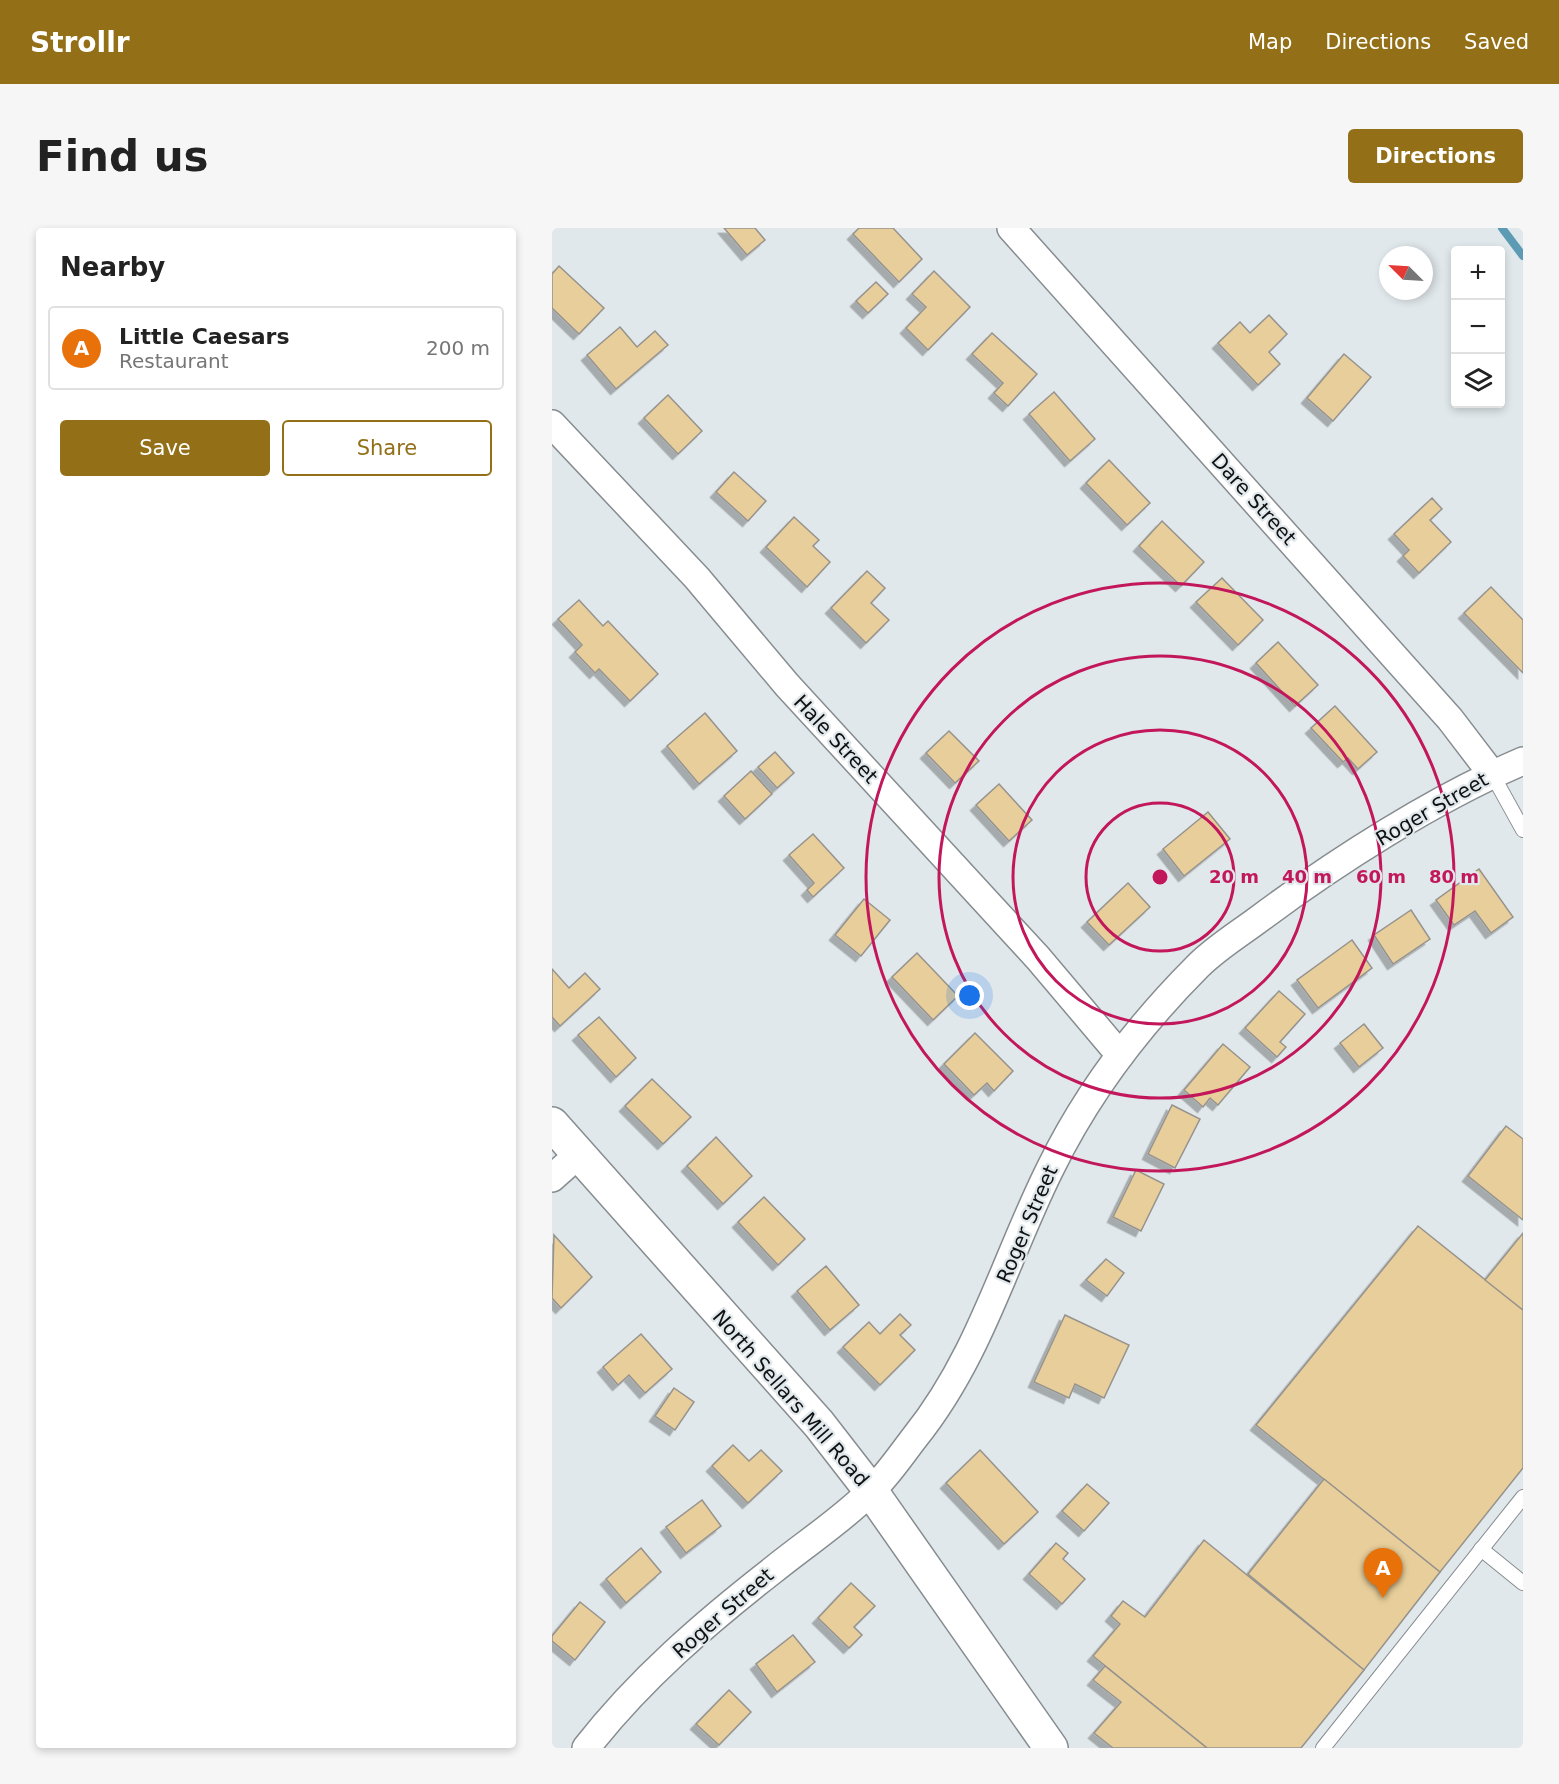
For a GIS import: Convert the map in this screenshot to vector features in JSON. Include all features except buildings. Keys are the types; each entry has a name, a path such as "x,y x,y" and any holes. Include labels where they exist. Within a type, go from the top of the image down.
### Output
{"street":[{"name":"Dare Street","path":"1011,228 1450,719 1492,774"},
{"name":"Hale Street","path":"552,424 697,578 787,685 1038,958 1120,1055"},
{"name":"Roger Street","path":"586,1748 609,1719 659,1668 733,1601 872,1491 923,1427 955,1381 992,1306 1050,1169 1083,1109 1120,1055 1201,963 1286,899 1372,843 1492,774 1523,761"},
{"name":"North Sellars Mill Road","path":"552,1124 681,1272 819,1424 872,1491 1051,1748"},
{"path":"552,1178 579,1154"}],"lane":[{"path":"1492,774 1523,830"},
{"path":"1323,1748 1523,1497"},
{"path":"1481,1549 1523,1583"}],"waterway":[{"path":"1502,228 1523,256"}],"place":[{"name":"Little Caesars","path":"1383,1598"}]}
